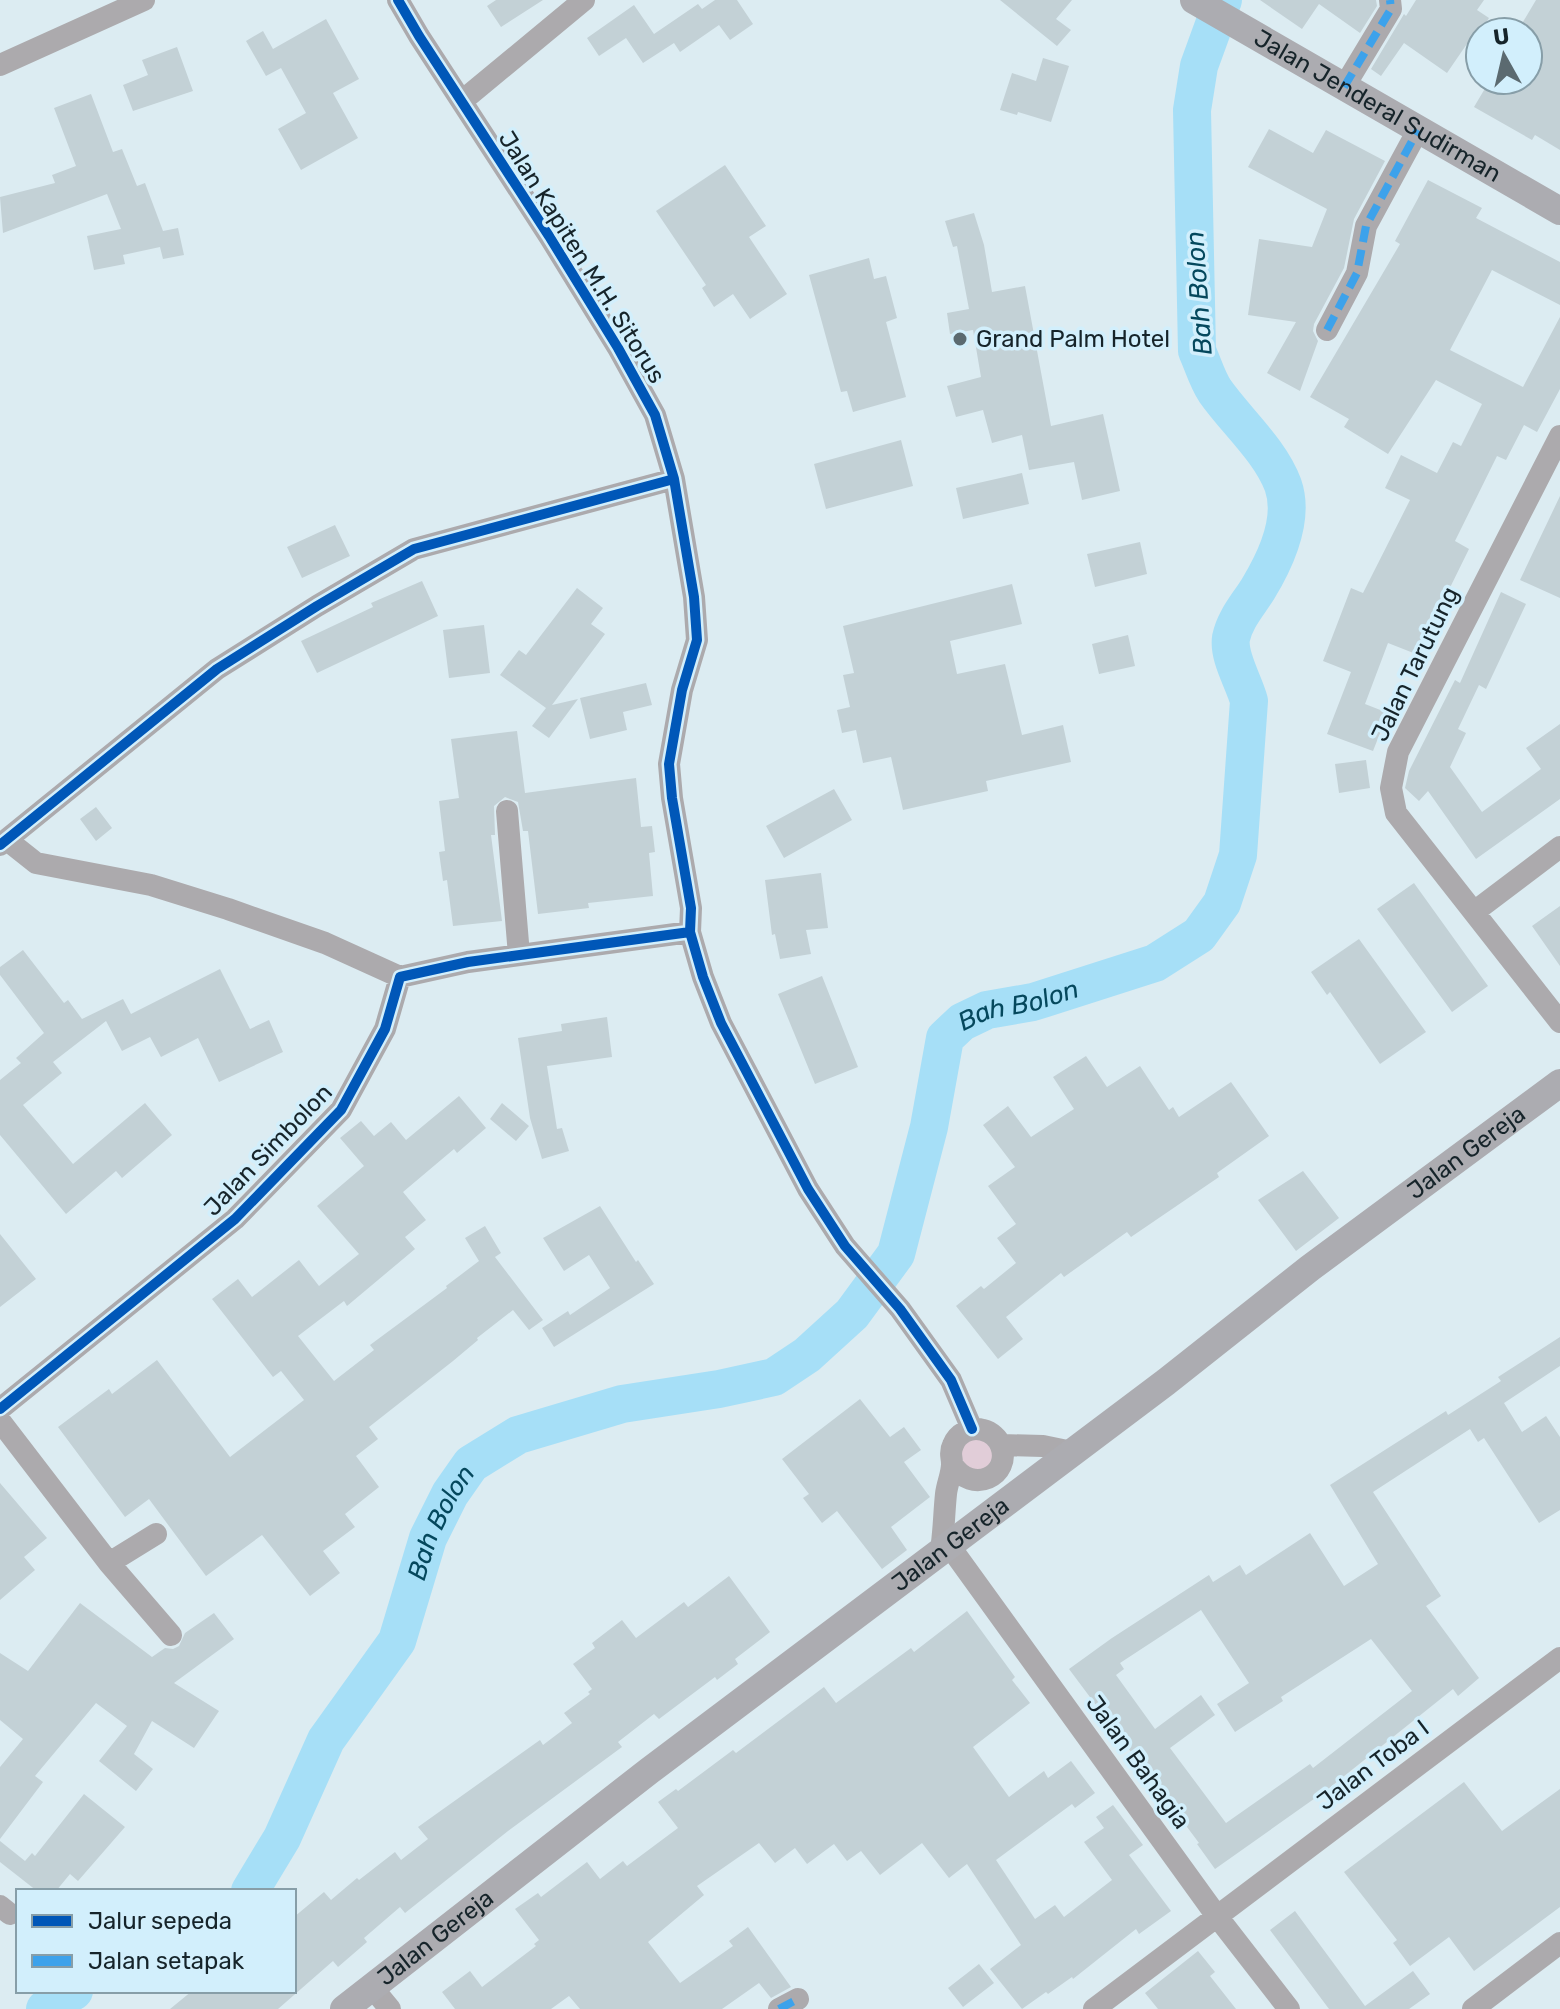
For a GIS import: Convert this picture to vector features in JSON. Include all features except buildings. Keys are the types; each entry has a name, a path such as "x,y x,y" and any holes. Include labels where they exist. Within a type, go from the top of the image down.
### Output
{"main road":[{"name":"Jalan Jenderal Sudirman","path":"1194,0 1560,211"},
{"name":"Jalan Gereja","path":"344,2009 944,1547 1174,1376 1310,1268 1560,1083"}],"street":[{"path":"0,65 144,0"},
{"name":"Jalan Kapiten M.H. Sitorus","path":"398,0 618,348 655,415 674,479 694,597 697,640 682,690 669,764 691,908 690,932 721,1023 808,1189 845,1246 900,1309 951,1380 972,1429"},
{"path":"462,101 584,0"},
{"path":"1344,87 1391,9 1390,0"},
{"path":"1327,330 1357,273 1366,226 1418,130"},
{"name":"Jalan Tarutung","path":"1560,436 1553,468 1398,752 1391,788 1396,813 1560,1022"},
{"path":"674,479 414,549 217,669 4,843 36,863 151,885 228,909 325,943 400,977 468,962 690,932"},
{"path":"507,811 519,955"},
{"path":"1474,912 1560,847"},
{"name":"Jalan Simbolon","path":"0,1409 235,1219 341,1110 385,1029 400,977"},
{"path":"0,1421 109,1563 171,1635"},
{"path":"972,1429 994,1435 1001,1445 1003,1456 992,1476 981,1480 969,1480 959,1474 950,1454 961,1433 972,1429"},
{"path":"1001,1445 1043,1446 1072,1452"},
{"path":"944,1547 946,1491 952,1464"},
{"path":"992,1476 1014,1494"},
{"path":"109,1563 156,1534"},
{"name":"Jalan Bahagia","path":"944,1547 1289,2009"},
{"name":"Jalan Toba I","path":"1094,2009 1560,1658"},
{"path":"1473,2009 1560,1943"},
{"path":"371,1986 390,2009"}],"shaded area":[{"path":"980,1430 999,1463 973,1478 954,1446"}],"waterway":[{"name":"Bah Bolon","path":"251,1889 282,1838 326,1740 397,1641 428,1538 450,1494 471,1464 518,1435 622,1404 774,1377 807,1355 852,1314 896,1254 929,1127 945,1038 962,1022 987,1010 1033,1002 1155,963 1199,935 1222,903 1238,855 1249,701 1234,661 1231,638 1239,618 1277,553 1287,512 1283,485 1277,472 1215,391 1197,351 1192,110 1199,66 1223,0"},
{"name":"Bah Bolon","path":"45,2009 71,1993"}],"marked path":[{"path":"1344,87 1391,9 1390,0"},
{"path":"1327,330 1357,273 1366,226 1418,130"},
{"path":"779,2009 798,1999"}],"cycle path":[{"path":"398,0 549,236 655,415 674,479 694,597 697,640 682,690 669,764 691,908 690,932 703,977 721,1023 808,1189 845,1246 900,1309 951,1380 972,1429"},
{"path":"0,845 217,669 414,549 674,479"},
{"path":"0,1409 235,1219 341,1110 385,1029 400,977 468,962 690,932"}],"place":[{"name":"Grand Palm Hotel","path":"960,339"}]}
